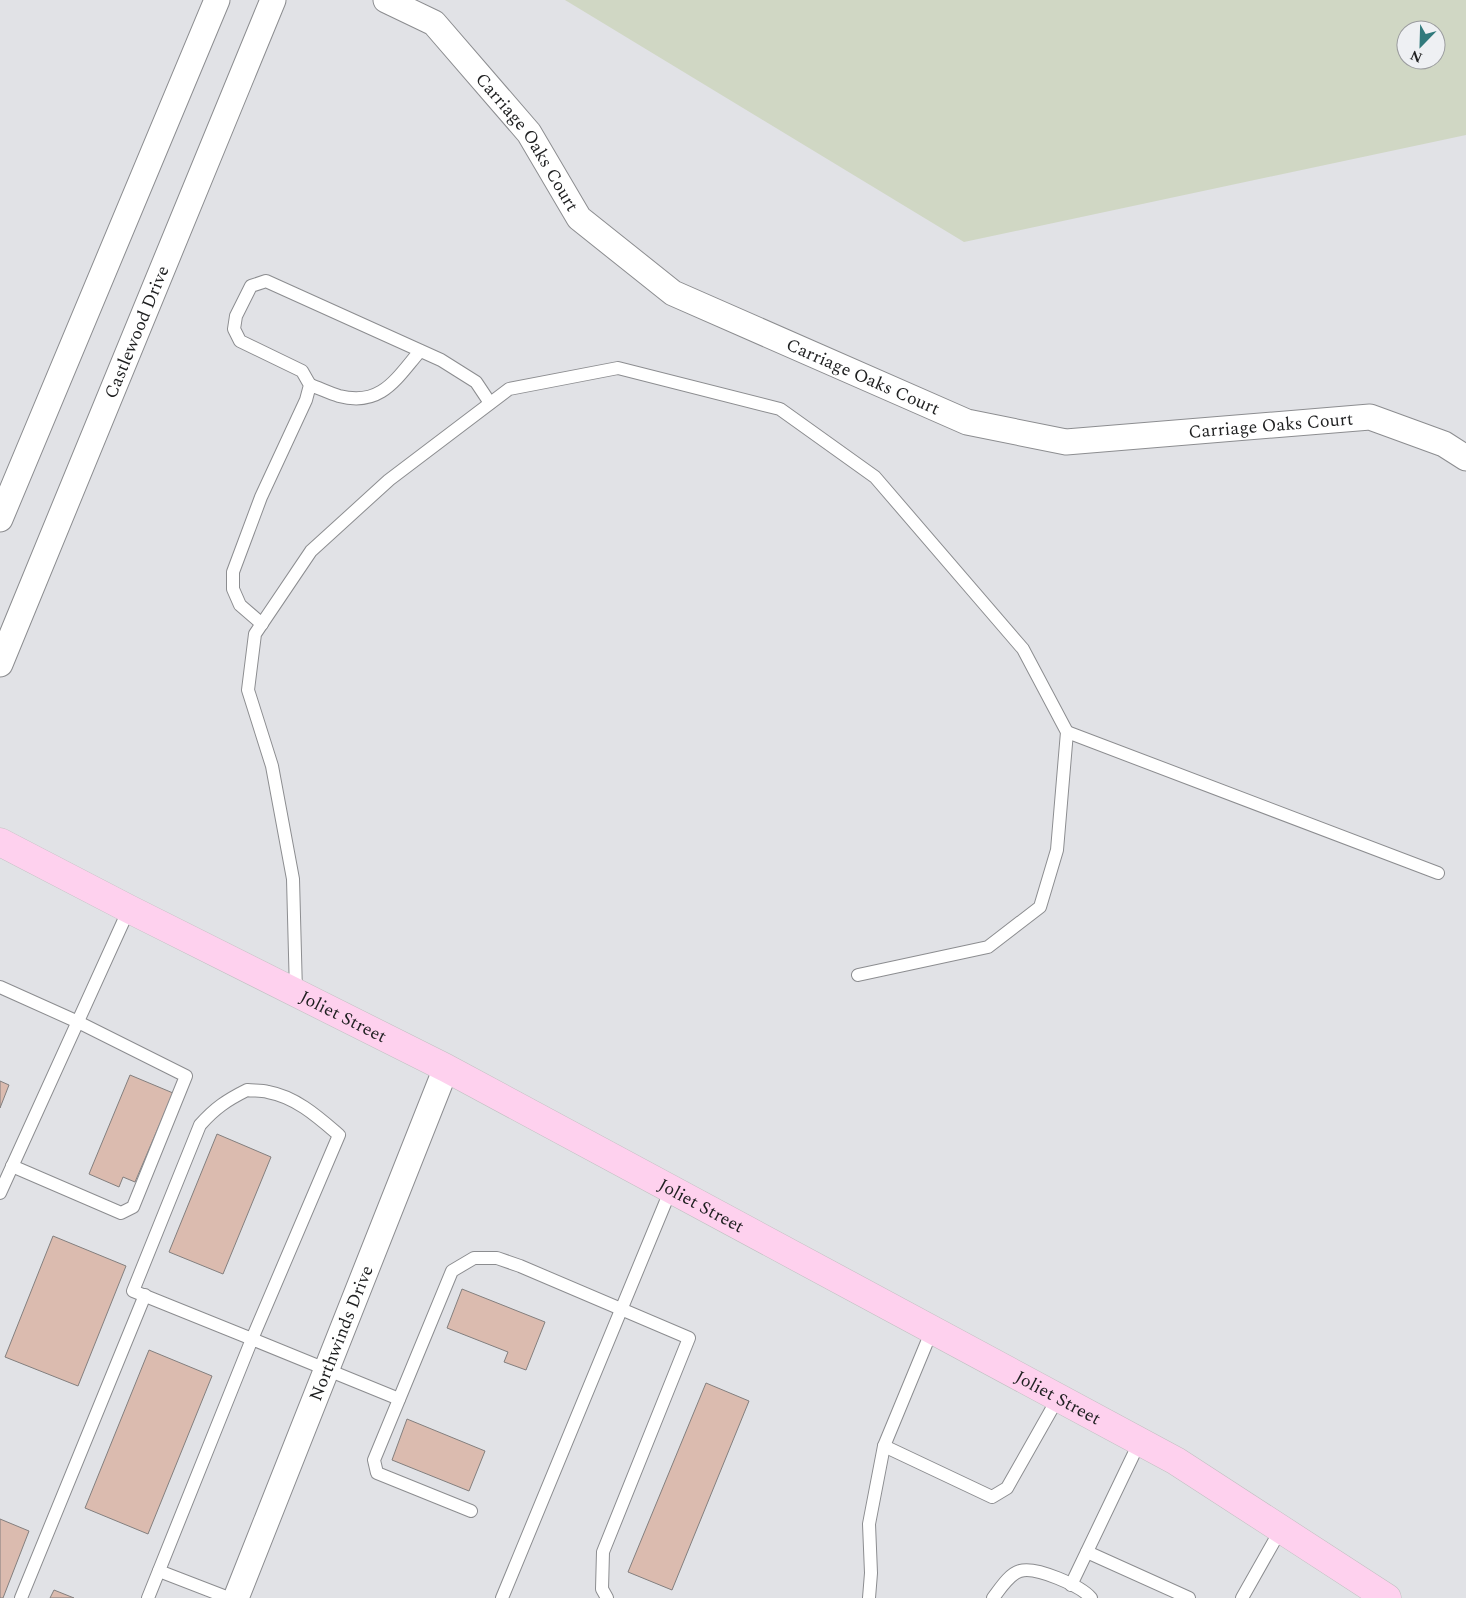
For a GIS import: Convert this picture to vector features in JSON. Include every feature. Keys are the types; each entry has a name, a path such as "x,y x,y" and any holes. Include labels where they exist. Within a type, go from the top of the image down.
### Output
{"main road":[{"name":"Joliet Street","path":"0,842 446,1068 1140,1441 1176,1461 1387,1598"}],"street":[{"path":"0,519 217,0"},
{"name":"Castlewood Drive","path":"0,664 274,0"},
{"name":"Carriage Oaks Court","path":"386,0 434,24 529,133 579,218 673,293 967,422 1066,442 1370,416 1444,444 1466,458"},
{"name":"Northwinds Drive","path":"236,1598 446,1068"}],"lane":[{"path":"420,351 391,385 377,395 360,399 339,396 310,385 302,371 240,341 234,329 236,316 251,286 266,281 440,360 476,382 490,403"},
{"path":"296,992 293,879 272,766 248,690 255,634 311,551 390,480 509,389 618,368 780,409 875,477 1024,649 1067,732 1057,850 1040,907 988,947 858,975"},
{"path":"262,624 240,605 232,589 233,572 261,497 306,400 310,385"},
{"path":"1067,732 1438,873"},
{"path":"0,1192 129,909"},
{"path":"0,987 78,1022 186,1076 133,1207 121,1213 12,1166"},
{"path":"21,1598 139,1293 200,1125 228,1099 247,1090 268,1092 294,1102 339,1135 252,1339 148,1598"},
{"path":"502,1598 671,1189"},
{"path":"471,1512 377,1473 374,1460 452,1271 474,1258 497,1258 689,1338 602,1552 602,1589 607,1598"},
{"path":"139,1293 400,1399"},
{"path":"869,1598 871,1573 869,1524 884,1446 932,1330"},
{"path":"884,1446 992,1497 1007,1488 1058,1398"},
{"path":"1071,1585 1140,1441"},
{"path":"1242,1598 1281,1529"},
{"path":"1087,1552 1189,1598"},
{"path":"993,1598 1009,1579 1019,1571 1032,1570 1083,1590 1091,1598"},
{"path":"159,1571 229,1598"}],"green space":[{"path":"565,0 1466,0 1466,135 964,242"}],"building":[{"path":"130,1075 173,1093 135,1182 123,1177 119,1187 89,1174"},
{"path":"0,1081 9,1085 0,1108"},
{"path":"217,1134 271,1157 223,1274 169,1252"},
{"path":"53,1236 126,1266 78,1386 5,1357"},
{"path":"462,1289 545,1322 526,1370 504,1362 508,1352 447,1328"},
{"path":"149,1350 212,1376 148,1534 85,1508"},
{"path":"706,1383 749,1401 672,1590 628,1572"},
{"path":"407,1419 485,1451 469,1491 392,1460"},
{"path":"0,1519 29,1531 3,1598 0,1598"},
{"path":"54,1590 74,1598 50,1598"}]}
